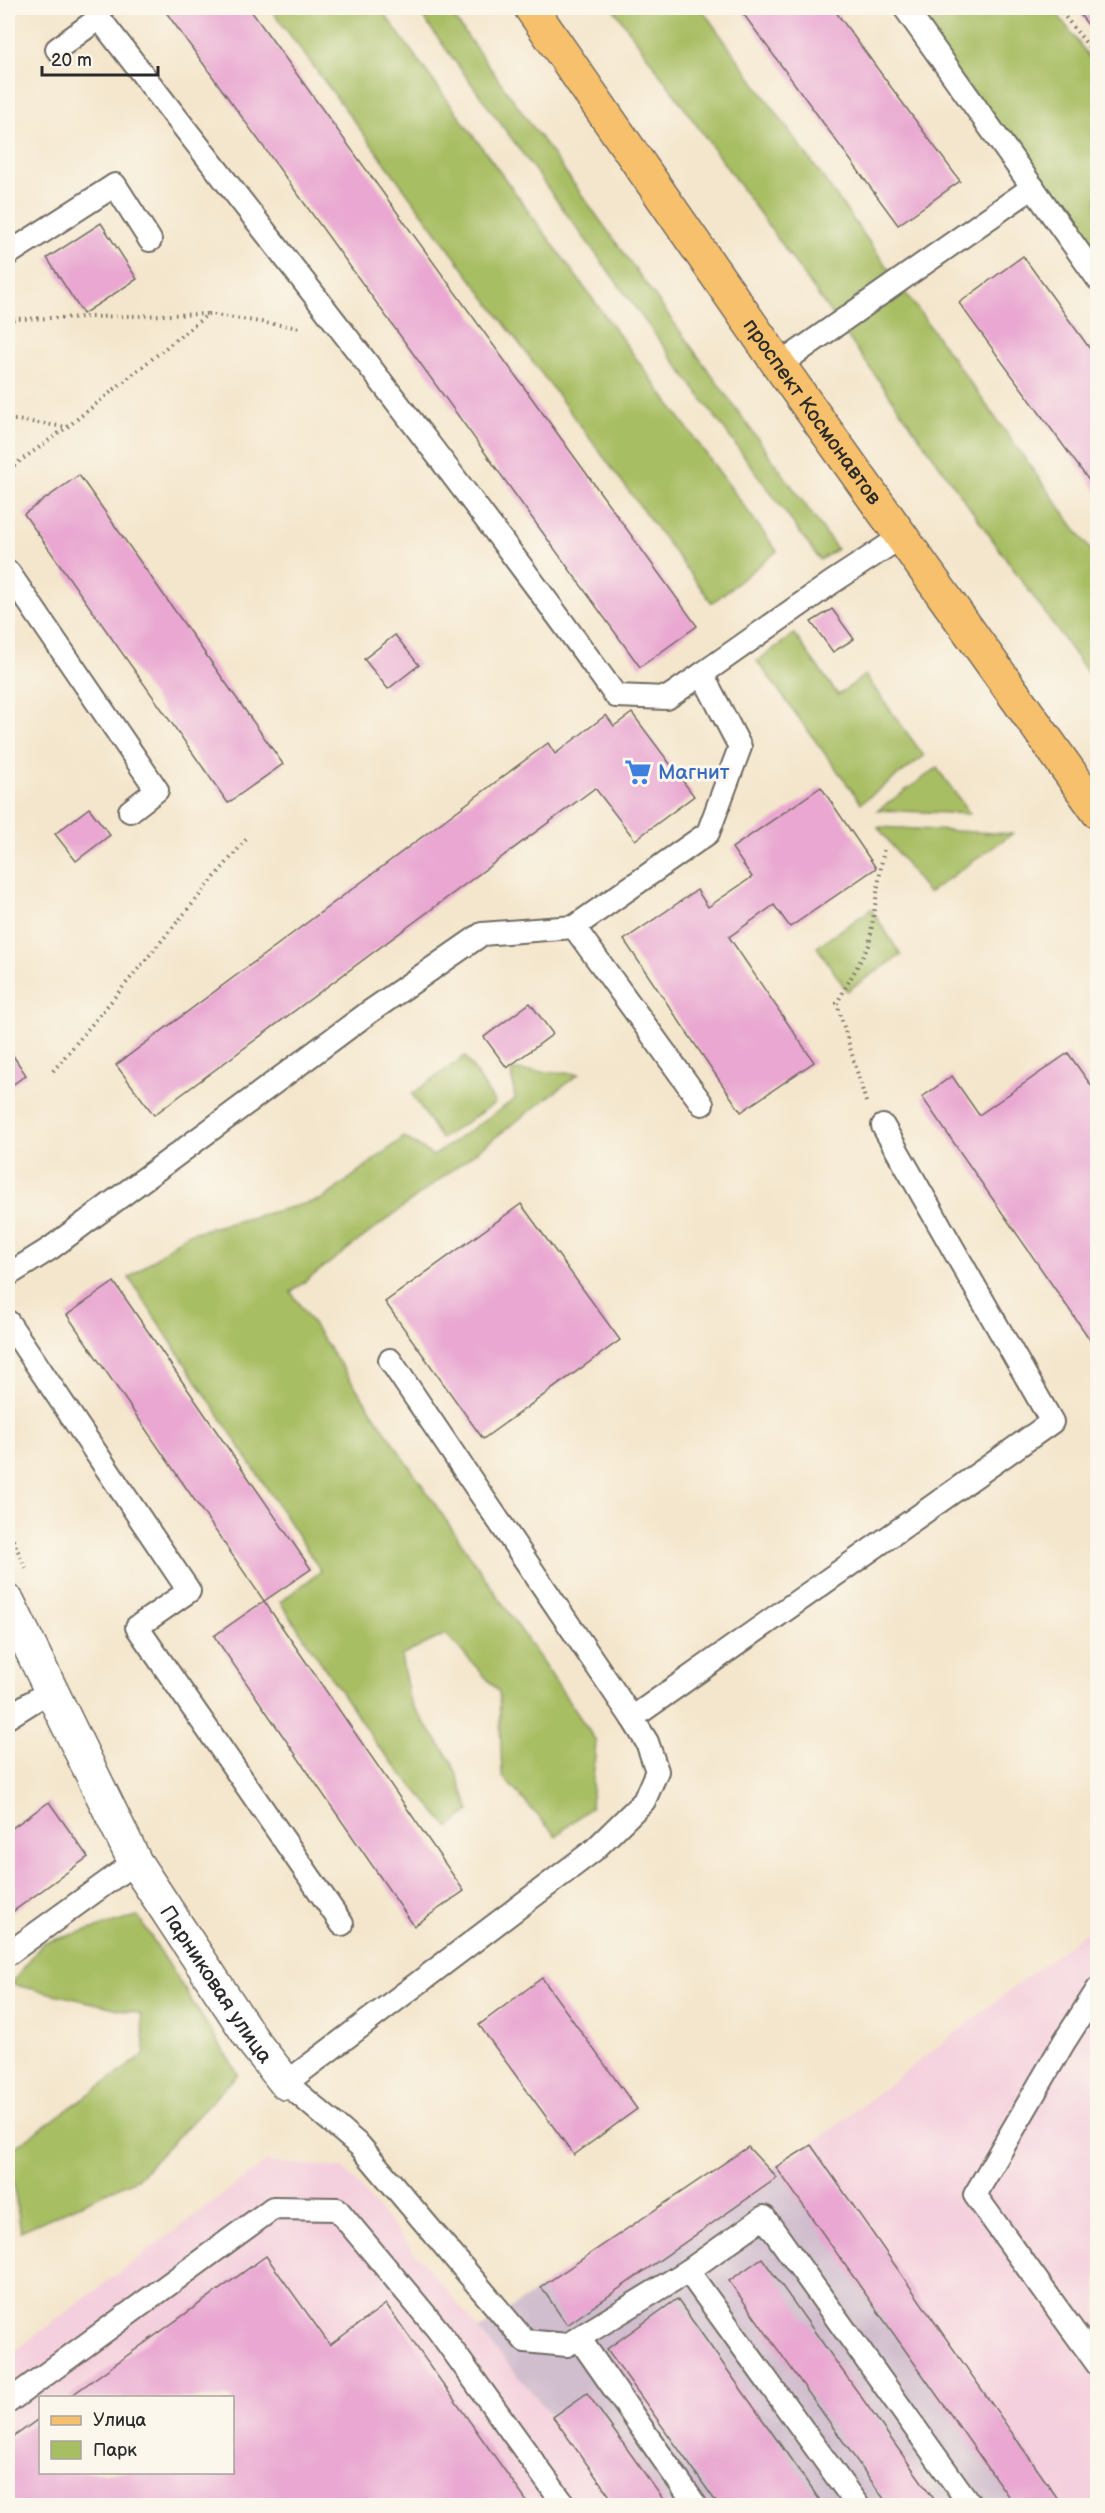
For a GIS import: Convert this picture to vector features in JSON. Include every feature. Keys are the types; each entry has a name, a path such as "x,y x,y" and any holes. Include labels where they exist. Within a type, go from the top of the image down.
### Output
{"main road":[{"name":"проспект Космонавтов","path":"531,8 779,365 1098,812"}],"street":[{"name":"Парниковая улица","path":"8,1602 135,1862 255,2044 286,2083"}],"lane":[{"path":"905,8 1098,279"},
{"path":"57,49 95,13 345,335 551,606 616,696 667,698 901,537"},
{"path":"8,254 115,185 150,240"},
{"path":"779,365 1033,188"},
{"path":"8,574 157,790 129,811"},
{"path":"8,1275 61,1241 368,1013 483,934 574,927 708,833 740,747 702,674"},
{"path":"574,927 702,1104"},
{"path":"632,1718 1052,1422 883,1126"},
{"path":"8,1322 14,1345 189,1591 137,1627 342,1924"},
{"path":"286,2083 594,1850 644,1801 657,1771 647,1742 632,1718 390,1360"},
{"path":"8,1717 51,1690"},
{"path":"8,1954 135,1862"},
{"path":"1098,1989 1064,2042 975,2195 1098,2365"},
{"name":"Парниковая улица","path":"286,2083 360,2146 525,2341 567,2345 579,2338"},
{"path":"8,2402 273,2208 337,2209 438,2330 565,2505"},
{"path":"696,2505 579,2338 688,2271 764,2217 971,2505"},
{"path":"688,2271 858,2505"}],"path":[{"path":"1058,8 1098,58"},
{"path":"13,319 208,314 345,335"},
{"path":"9,469 66,428 208,314"},
{"path":"8,420 66,428"},
{"path":"53,1071 249,836"},
{"path":"867,1104 837,1003 869,945 884,846"}],"shaded area":[{"path":"1097,1923 1097,2505 1063,2505 811,2145"},
{"path":"811,2145 1063,2505 617,2505 553,2417 479,2330 748,2147 772,2169"},
{"path":"266,2162 344,2168 553,2417 617,2505 8,2506 8,2356"}],"green space":[{"path":"270,8 380,8 777,551 712,603"},
{"path":"416,8 447,8 837,549 820,560"},
{"path":"613,8 701,8 1097,559 1097,686"},
{"path":"905,8 1053,8 1097,68 1097,248"},
{"path":"794,634 838,695 865,675 924,756 861,803 757,661"},
{"path":"937,768 970,814 878,810"},
{"path":"878,827 1012,834 928,893"},
{"path":"871,909 901,955 847,991 817,947"},
{"path":"465,1056 495,1103 441,1139 412,1094"},
{"path":"511,1070 579,1074 291,1292 596,1741 591,1807 556,1836 502,1776 499,1692 446,1634 401,1656 410,1702 452,1762 470,1811 449,1828 377,1745 280,1602 321,1571 129,1278 187,1234 323,1199 404,1137 433,1156 515,1099"},
{"path":"138,1916 238,2074 137,2179 21,2231 8,2152 145,2054 141,2014 11,1984 43,1943"}],"building":[{"path":"163,8 249,8 697,626 640,667"},
{"path":"739,8 833,8 960,181 898,225"},
{"path":"1075,8 1098,8 1098,38"},
{"path":"101,223 137,279 83,314 47,258"},
{"path":"1023,256 1098,360 1098,493 959,303"},
{"path":"79,475 283,764 228,803 24,514"},
{"path":"832,609 854,639 833,652 811,622"},
{"path":"395,635 419,665 388,689 364,659"},
{"path":"632,713 694,796 635,840 595,788 154,1115 116,1065 548,743 555,754 606,715 614,726"},
{"path":"821,787 876,868 790,927 774,905 729,937 814,1062 741,1112 624,940 697,890 708,907 752,877 732,848"},
{"path":"89,808 110,835 76,861 55,834"},
{"path":"530,1003 553,1034 507,1068 484,1037"},
{"path":"8,1048 26,1075 8,1088"},
{"path":"1068,1053 1098,1095 1098,1351 922,1097 952,1076 979,1115"},
{"path":"521,1204 620,1340 483,1439 385,1302"},
{"path":"114,1282 311,1569 264,1601 67,1315"},
{"path":"264,1601 464,1891 414,1926 214,1636"},
{"path":"49,1802 88,1857 8,1915 8,1831"},
{"path":"542,1978 637,2109 574,2155 479,2025"},
{"path":"811,2145 1063,2506 1015,2506 776,2167"},
{"path":"748,2147 777,2178 567,2325 541,2287"},
{"path":"266,2256 330,2345 386,2304 530,2506 18,2506 8,2491 8,2441 39,2419 39,2474 234,2474 234,2396 71,2396"},
{"path":"762,2258 939,2506 889,2506 729,2281"},
{"path":"677,2299 824,2506 719,2506 607,2349"},
{"path":"587,2393 668,2506 617,2506 553,2417"}],"place":[{"name":"Магнит","path":"638,772"}]}
